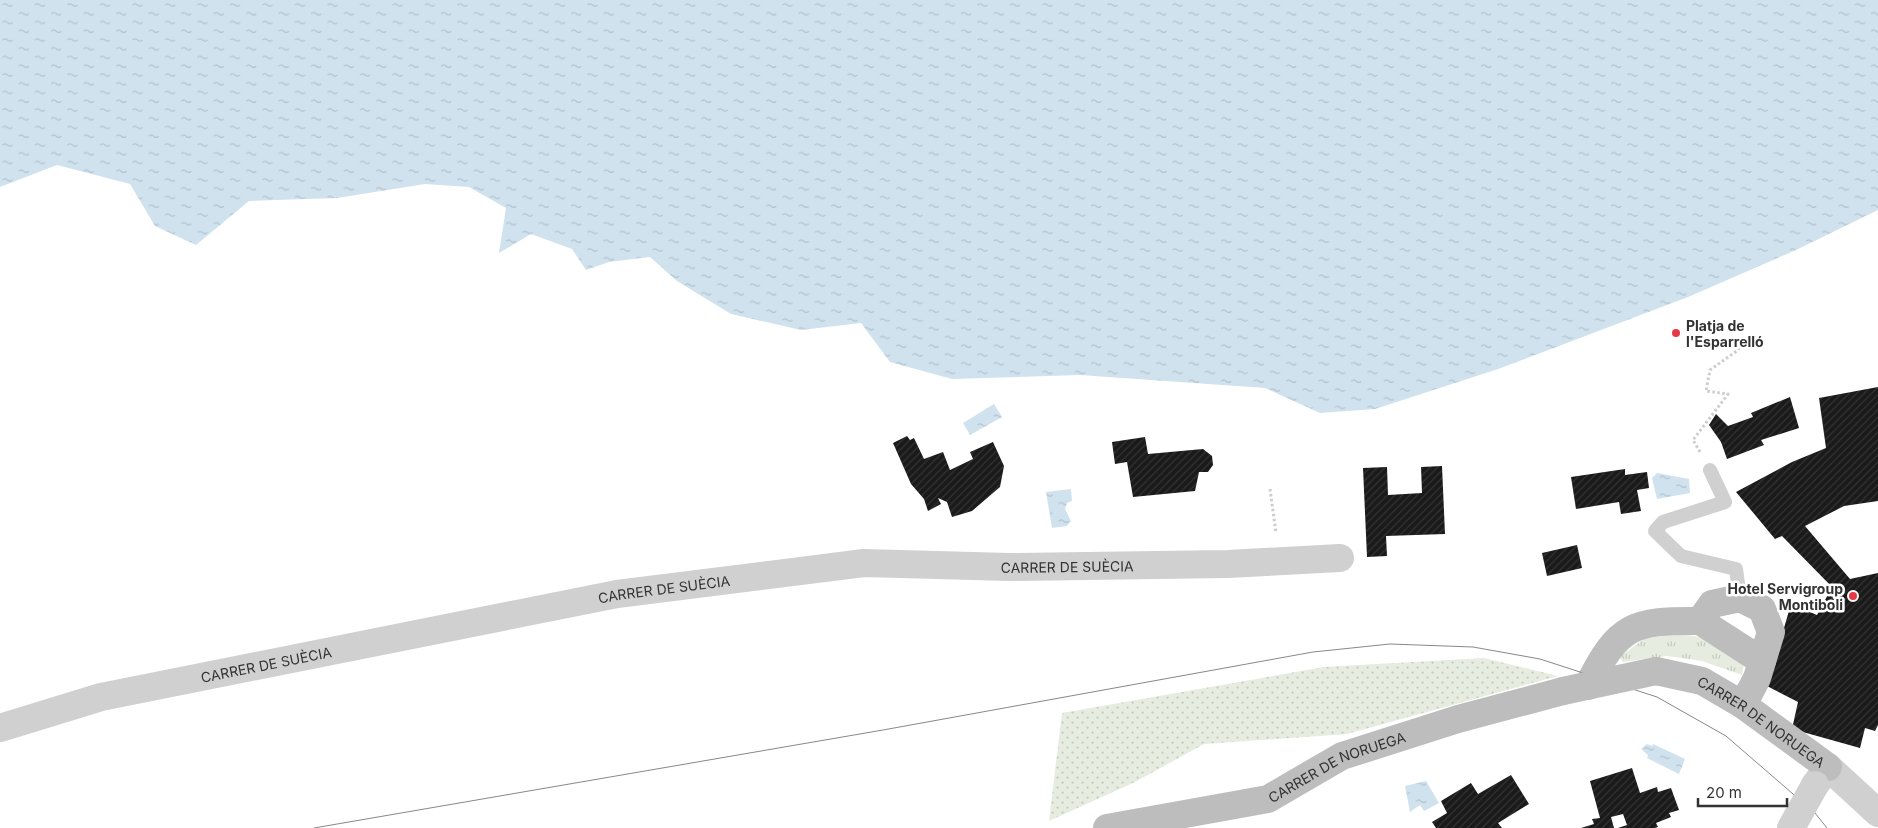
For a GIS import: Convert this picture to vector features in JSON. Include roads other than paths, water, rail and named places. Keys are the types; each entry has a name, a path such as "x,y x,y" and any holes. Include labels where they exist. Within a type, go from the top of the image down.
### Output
{"street":[{"name":"CARRER DE SUÈCIA","path":"0,728 101,697 617,594 864,563 1009,567 1228,564 1340,558"},
{"path":"1700,621 1712,604 1740,598 1762,609 1771,632 1757,678 1743,705"},
{"path":"1575,688 1622,633 1659,620 1700,621 1762,660"},
{"name":"CARRER DE NORUEGA","path":"1107,828 1268,799 1342,756 1458,719 1575,688 1656,672 1702,681 1743,705 1821,776 1878,813"},
{"path":"1790,828 1821,776"}],"lane":[{"path":"1710,470 1726,502 1663,522 1655,531 1681,556 1736,569 1740,598"}],"water":[{"path":"0,0 1878,0 1878,210 1796,250 1688,297 1498,369 1375,409 1320,413 1265,388 1080,375 952,379 890,362 861,323 801,330 731,314 677,281 650,257 609,262 586,270 572,249 531,234 499,253 506,208 469,187 425,184 337,198 249,201 196,245 155,226 130,184 57,165 0,187"},
{"path":"994,404 1002,417 970,435 963,423"},
{"path":"1657,473 1689,479 1690,493 1657,499 1652,478"},
{"path":"1071,489 1072,501 1067,503 1065,509 1071,521 1067,526 1052,528 1046,492"},
{"path":"1647,744 1652,746 1653,744 1685,759 1679,774 1647,758 1648,755 1641,749"},
{"path":"1426,781 1439,803 1424,811 1420,805 1410,812 1405,786"}],"tram line":[{"path":"314,828 883,730 1313,652 1390,644 1473,647 1540,659 1657,697 1726,736 1815,813 1827,828"}],"place":[{"name":"Platja de l'Esparrelló","path":"1676,333"},
{"name":"Hotel Servigroup Montiboli","path":"1853,596"}]}
